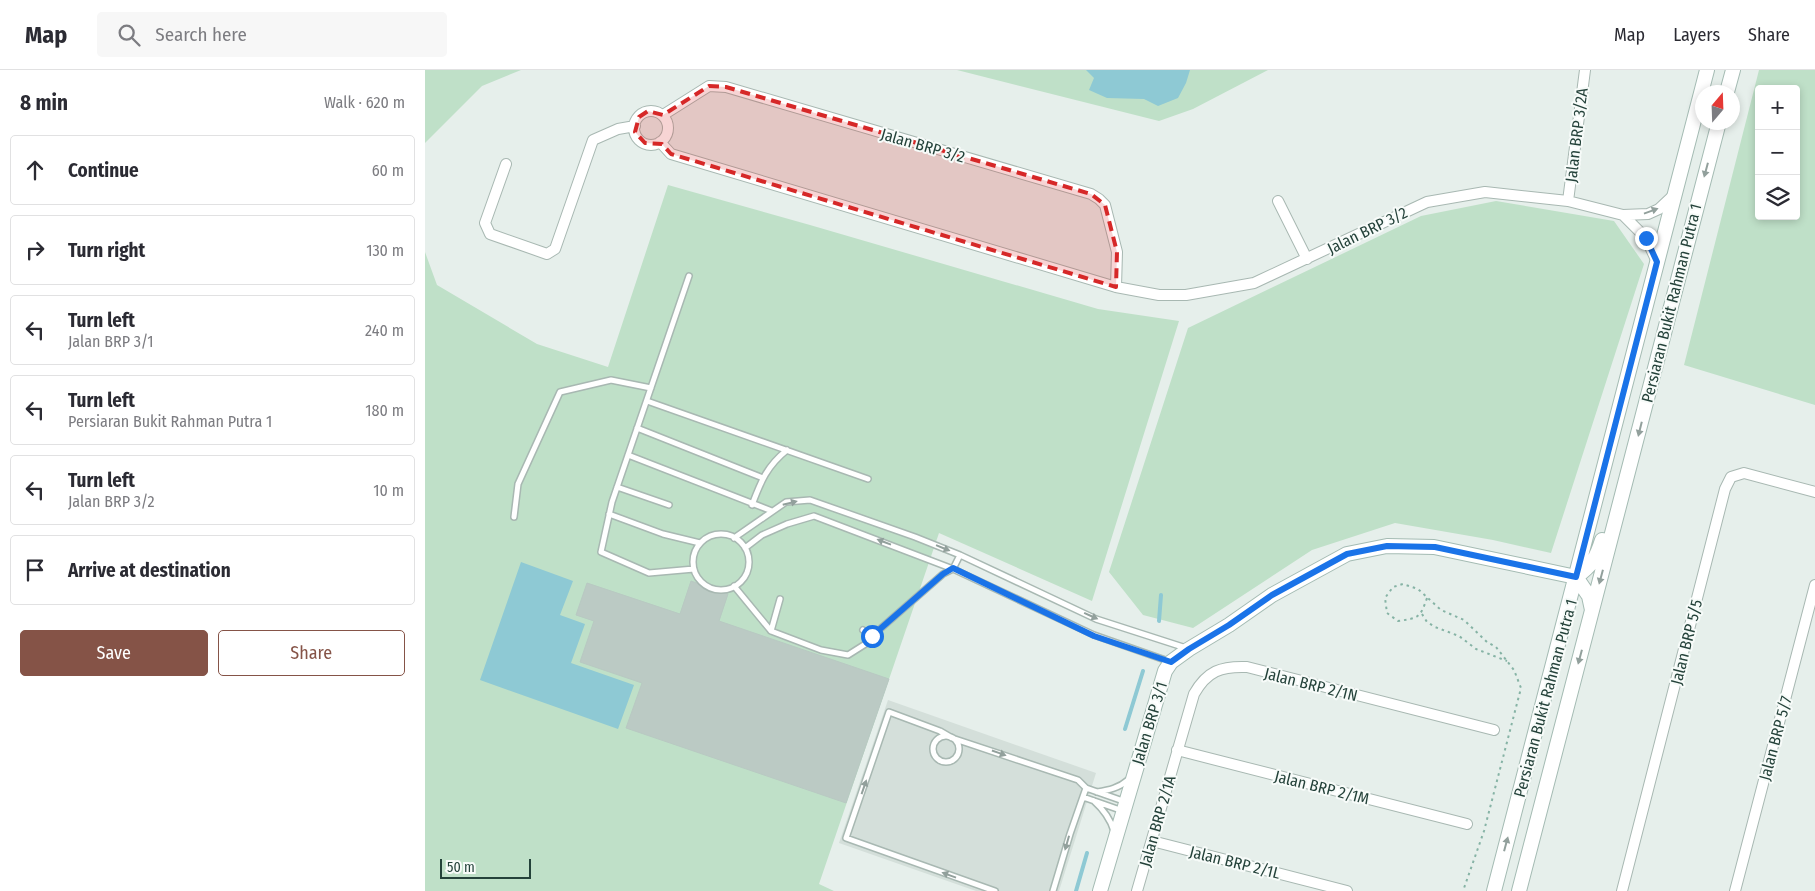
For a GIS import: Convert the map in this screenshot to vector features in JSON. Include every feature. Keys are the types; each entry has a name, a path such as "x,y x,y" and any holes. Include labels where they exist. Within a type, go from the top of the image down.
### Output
{"main road":[{"name":"Persiaran Bukit Rahman Putra 1","path":"1494,891 1707,70"},
{"path":"1729,85 1733,70"},
{"name":"Persiaran Bukit Rahman Putra 1","path":"1519,891 1717,130"},
{"path":"1593,610 1589,596 1576,577 1589,568 1597,556 1614,493 1627,478"},
{"name":"Jalan BRP 3/1","path":"1100,891 1165,671 1171,662 1189,649 1229,625 1272,595 1347,554 1387,546 1435,547 1576,577"}],"street":[{"name":"Jalan BRP 3/2A","path":"1568,201 1585,70"},
{"name":"Jalan BRP 3/2","path":"663,115 709,86 726,87 1091,194 1105,205 1117,252 1116,287"},
{"path":"653,111 663,115 668,131 660,142 655,144 645,143 637,136 635,126 643,113 653,111"},
{"path":"506,164 485,223 490,234 547,254 555,249 593,140 618,129 635,126"},
{"name":"Jalan BRP 3/2","path":"660,142 671,154 1116,287 1159,295 1186,295 1254,283 1427,202 1485,192 1568,201 1623,215 1648,214 1659,209 1675,194"},
{"path":"1278,201 1307,259"},
{"path":"1623,215 1646,238 1657,262"},
{"name":"Jalan BRP 5/5","path":"1622,891 1725,489 1731,477 1744,473 1815,492"},
{"name":"Jalan BRP 5/7","path":"1735,891 1815,585"},
{"name":"Jalan BRP 2/1N","path":"1177,750 1194,694 1201,682 1216,671 1234,667 1247,668 1494,730"},
{"name":"Jalan BRP 2/1M","path":"1177,750 1467,824"},
{"name":"Jalan BRP 2/1A","path":"1137,891 1177,750"},
{"name":"Jalan BRP 2/1L","path":"1152,841 1347,891"}],"lane":[{"path":"689,276 617,487 601,552 649,573 694,569"},
{"path":"514,517 518,484 560,392 611,380 651,388"},
{"path":"647,401 868,479"},
{"path":"637,428 763,478"},
{"path":"752,505 763,478 771,465 787,450"},
{"path":"628,455 752,505 772,511"},
{"path":"617,487 669,505"},
{"path":"734,538 786,502 810,500 960,555 1096,619 1189,649"},
{"path":"609,514 663,534 700,543"},
{"path":"745,548 762,535 787,524 814,516 953,568 1094,636 1171,662"},
{"path":"717,533 730,535 742,542 748,554 749,568 743,580 734,586 718,590 705,585 696,575 692,562 695,549 700,543 704,538 717,533"},
{"path":"734,586 771,632 821,650 848,655 867,643 872,636 943,574 953,568 960,555"},
{"path":"771,632 780,600"},
{"path":"863,630 872,636"},
{"path":"995,891 846,838 889,712 940,731 952,738 958,744 959,752 955,759 947,762 939,760 934,754 933,746 937,739 944,736 952,738 1078,780 1086,788 1124,807"},
{"path":"1097,792 1121,786 1133,777"},
{"path":"1053,891 1086,788"},
{"path":"1083,797 1124,807"},
{"path":"1094,801 1105,811 1111,822 1115,837"}],"path":[{"path":"1403,584 1418,589 1427,598 1421,614 1414,619 1398,621 1387,613 1385,598 1393,587 1403,584"},
{"path":"1421,614 1427,622 1435,627 1459,636 1476,649 1507,661"}],"highlighted area":[{"path":"709,86 726,87 1091,194 1105,205 1117,252 1116,287 671,154 662,144 645,143 635,132 639,117 648,111 663,115"}],"shaded area":[{"path":"888,700 1096,773 1059,891 976,891 839,843"}],"green space":[{"path":"425,70 521,70 482,86 425,143"},
{"path":"957,70 1268,70 1193,109 1159,121"},
{"path":"1759,70 1815,70 1815,405 1684,365 1755,86 1755,220 1800,220 1800,85 1755,85"},
{"path":"668,185 1098,309 1179,321 1092,601 939,533 819,884 834,891 425,891 425,252 437,285 537,344 608,367"},
{"path":"1496,201 1614,221 1644,264 1551,553 1493,540 1395,523 1312,550 1193,628 1143,615 1109,572 1188,328 1421,216"}],"water":[{"path":"1086,70 1190,70 1178,98 1158,106 1144,99 1107,98 1089,90 1094,78"},
{"path":"521,562 573,581 560,615 585,624 571,663 634,685 618,729 480,680"}],"building":[{"path":"691,581 728,594 719,621 889,679 846,803 626,728 642,683 580,662 594,621 576,615 587,583 680,614"}],"waterway":[{"path":"1159,621 1161,595"},
{"path":"1125,729 1143,671"},
{"path":"1076,891 1087,853"}],"route":[{"path":"872,636 943,574 953,568 1094,636 1171,662 1272,595 1347,554 1387,546 1435,547 1576,577 1657,262 1646,238"}]}
